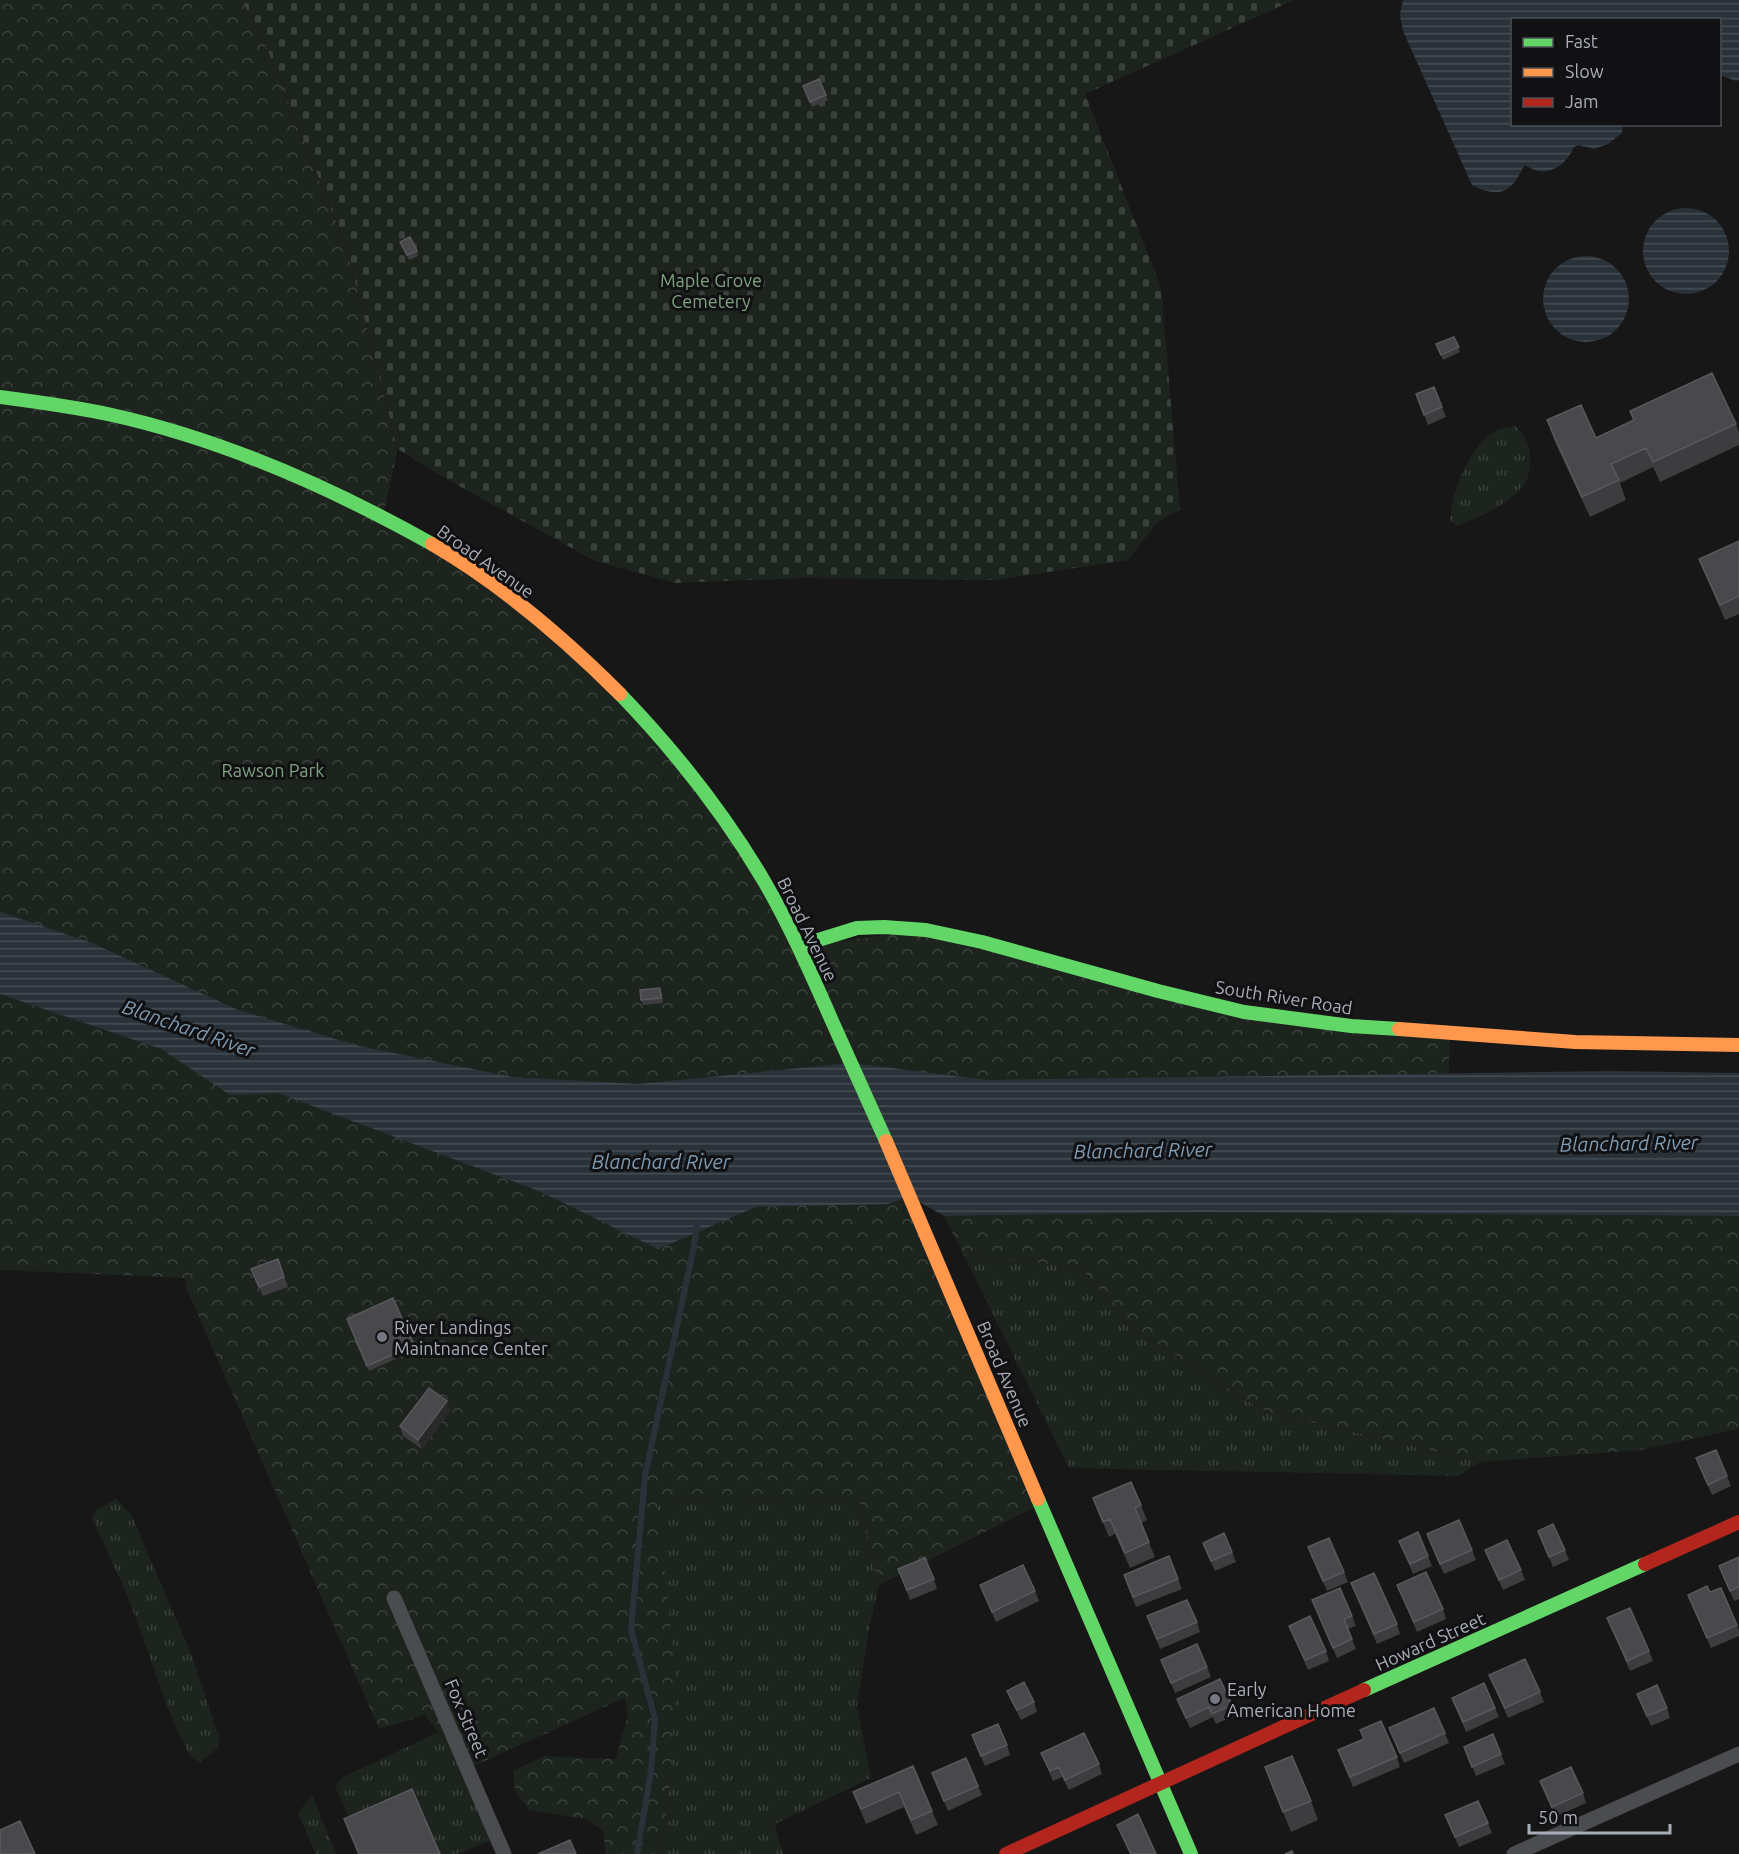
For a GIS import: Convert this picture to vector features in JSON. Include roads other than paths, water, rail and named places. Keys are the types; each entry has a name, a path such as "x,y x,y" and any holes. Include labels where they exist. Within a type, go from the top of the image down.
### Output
{"main road":[{"name":"Broad Avenue","path":"0,397 126,418 226,450 314,483 383,516 432,544 479,575 557,635 638,713 675,754 734,833 800,946 1191,1854"},
{"name":"South River Road","path":"800,946 857,928 926,930 982,942 1158,991 1244,1012 1351,1026 1564,1042 1739,1045"},
{"name":"Howard Street","path":"1006,1854 1335,1703 1739,1522"}],"street":[{"name":"Fox Street","path":"394,1598 504,1854"},
{"path":"1514,1854 1739,1754"}],"water":[{"path":"1403,0 1739,0 1739,80 1721,75 1721,18 1511,18 1511,126 1623,126 1622,133 1608,144 1594,149 1578,145 1574,147 1564,162 1550,170 1538,171 1524,165 1510,187 1504,191 1490,192 1472,185 1403,31 1400,15"},
{"path":"1686,208 1710,215 1722,227 1729,251 1722,275 1710,287 1686,294 1662,287 1650,275 1643,251 1650,227 1662,215"},
{"path":"1586,256 1610,263 1622,275 1629,299 1622,323 1610,335 1586,342 1562,335 1550,323 1543,299 1550,275 1562,263"},
{"name":"Blanchard River","path":"0,912 92,943 238,1010 359,1046 512,1077 638,1084 852,1063 986,1080 1611,1071 1739,1073 1739,1216 1197,1212 944,1216 909,1196 888,1204 756,1207 658,1249 541,1192 278,1093 230,1095 161,1049 0,994"}],"waterway":[{"path":"637,1854 651,1771 655,1719 631,1629 645,1476 697,1226"}],"place":[{"name":"River Landings Maintnance Center","path":"382,1337"},
{"name":"Early American Home","path":"1215,1699"}],"park label":[{"name":"Maple Grove Cemetery","path":"711,290"},
{"name":"Rawson Park","path":"273,770"}]}
